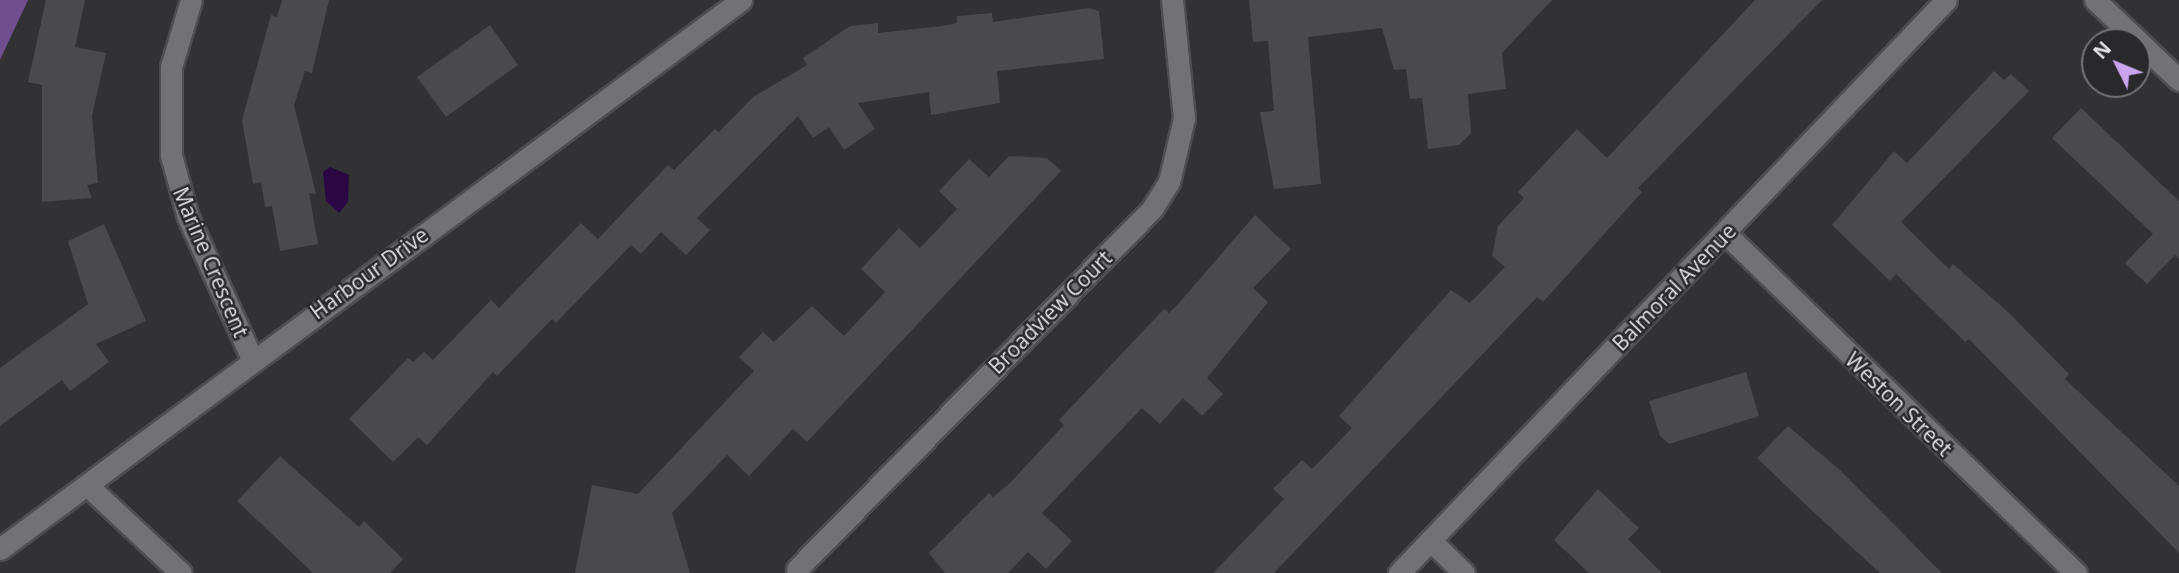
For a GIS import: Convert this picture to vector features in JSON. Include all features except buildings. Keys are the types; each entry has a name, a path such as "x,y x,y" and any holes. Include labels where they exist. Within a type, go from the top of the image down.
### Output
{"street":[{"name":"Marine Crescent","path":"191,0 171,67 171,155 188,217 252,359"},
{"name":"Harbour Drive","path":"0,549 88,486 252,359 741,0"},
{"name":"Broadview Court","path":"797,569 1157,200 1169,182 1184,118 1172,0"},
{"name":"Balmoral Avenue","path":"1399,573 1946,0"},
{"path":"2095,0 2179,80"},
{"name":"Weston Street","path":"1725,233 2076,573"},
{"path":"88,486 181,573"},
{"path":"1430,540 1464,573"}],"shaded area":[{"path":"0,0 28,0 0,60"},
{"path":"330,167 349,175 348,202 339,213 326,201 323,172"}]}
